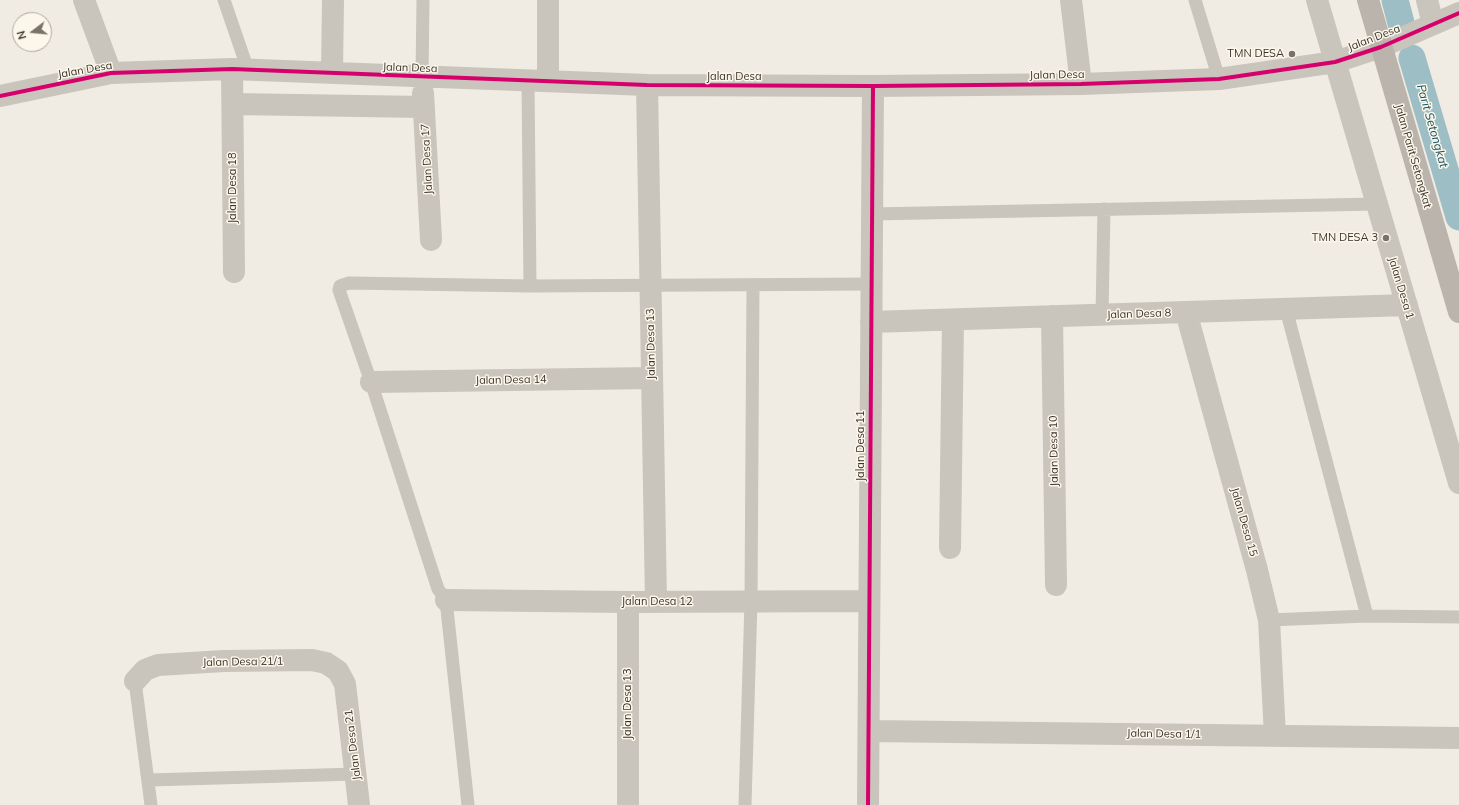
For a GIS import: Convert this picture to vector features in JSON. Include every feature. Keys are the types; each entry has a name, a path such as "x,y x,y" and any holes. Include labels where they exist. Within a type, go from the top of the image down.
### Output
{"street":[{"path":"84,0 111,73"},
{"path":"332,73 333,0"},
{"path":"538,80 548,0"},
{"path":"1071,0 1081,84"},
{"name":"Jalan Desa 1","path":"1318,0 1459,483"},
{"name":"Jalan Parit Setongkat","path":"1368,0 1459,312"},
{"path":"1427,0 1434,24"},
{"name":"Jalan Desa","path":"0,96 111,73 240,69 647,85 872,86 1081,84 1219,79 1335,62 1381,47 1459,13"},
{"name":"Jalan Desa 18","path":"234,272 233,104 240,69"},
{"name":"Jalan Desa 17","path":"422,77 431,240"},
{"name":"Jalan Desa 13","path":"647,85 656,602"},
{"name":"Jalan Desa 11","path":"868,805 872,86"},
{"path":"233,104 424,107"},
{"name":"Jalan Desa 8","path":"871,322 1407,305"},
{"name":"Jalan Desa 15","path":"1186,312 1257,570 1269,620 1275,736"},
{"name":"Jalan Desa 10","path":"1052,316 1056,585"},
{"path":"950,548 953,320"},
{"name":"Jalan Desa 14","path":"371,382 652,378"},
{"name":"Jalan Desa 12","path":"446,600 628,602 869,601"},
{"name":"Jalan Desa 13","path":"628,602 628,805"},
{"name":"Jalan Desa 21/1","path":"135,681 145,670 158,665 224,661 312,660 326,663 338,670 345,684"},
{"name":"Jalan Desa 21","path":"345,684 359,805"},
{"name":"Jalan Desa 1/1","path":"868,731 1459,738"}],"lane":[{"path":"224,0 240,69"},
{"path":"422,77 423,0"},
{"path":"1195,0 1219,79"},
{"path":"530,286 538,80"},
{"path":"872,214 1377,204"},
{"path":"1102,315 1104,209"},
{"path":"468,805 446,600 438,589 371,382 339,290 340,286 344,284 357,283 530,286 871,284"},
{"path":"745,805 751,601 753,285"},
{"path":"1286,309 1367,616"},
{"path":"1269,620 1367,616 1459,617"},
{"path":"135,681 149,780 151,805"},
{"path":"149,780 356,774"}],"waterway":[{"name":"Parit Setongkat","path":"1395,0 1401,23"},
{"name":"Parit Setongkat","path":"1412,58 1459,217"}],"cycle path":[{"path":"0,96 111,73 232,69 647,85 873,86 1081,84 1219,79 1335,62 1381,47 1459,13"},
{"path":"868,805 873,86"}],"place":[{"name":"TMN DESA","path":"1292,54"},
{"name":"TMN DESA 3","path":"1386,238"}]}
